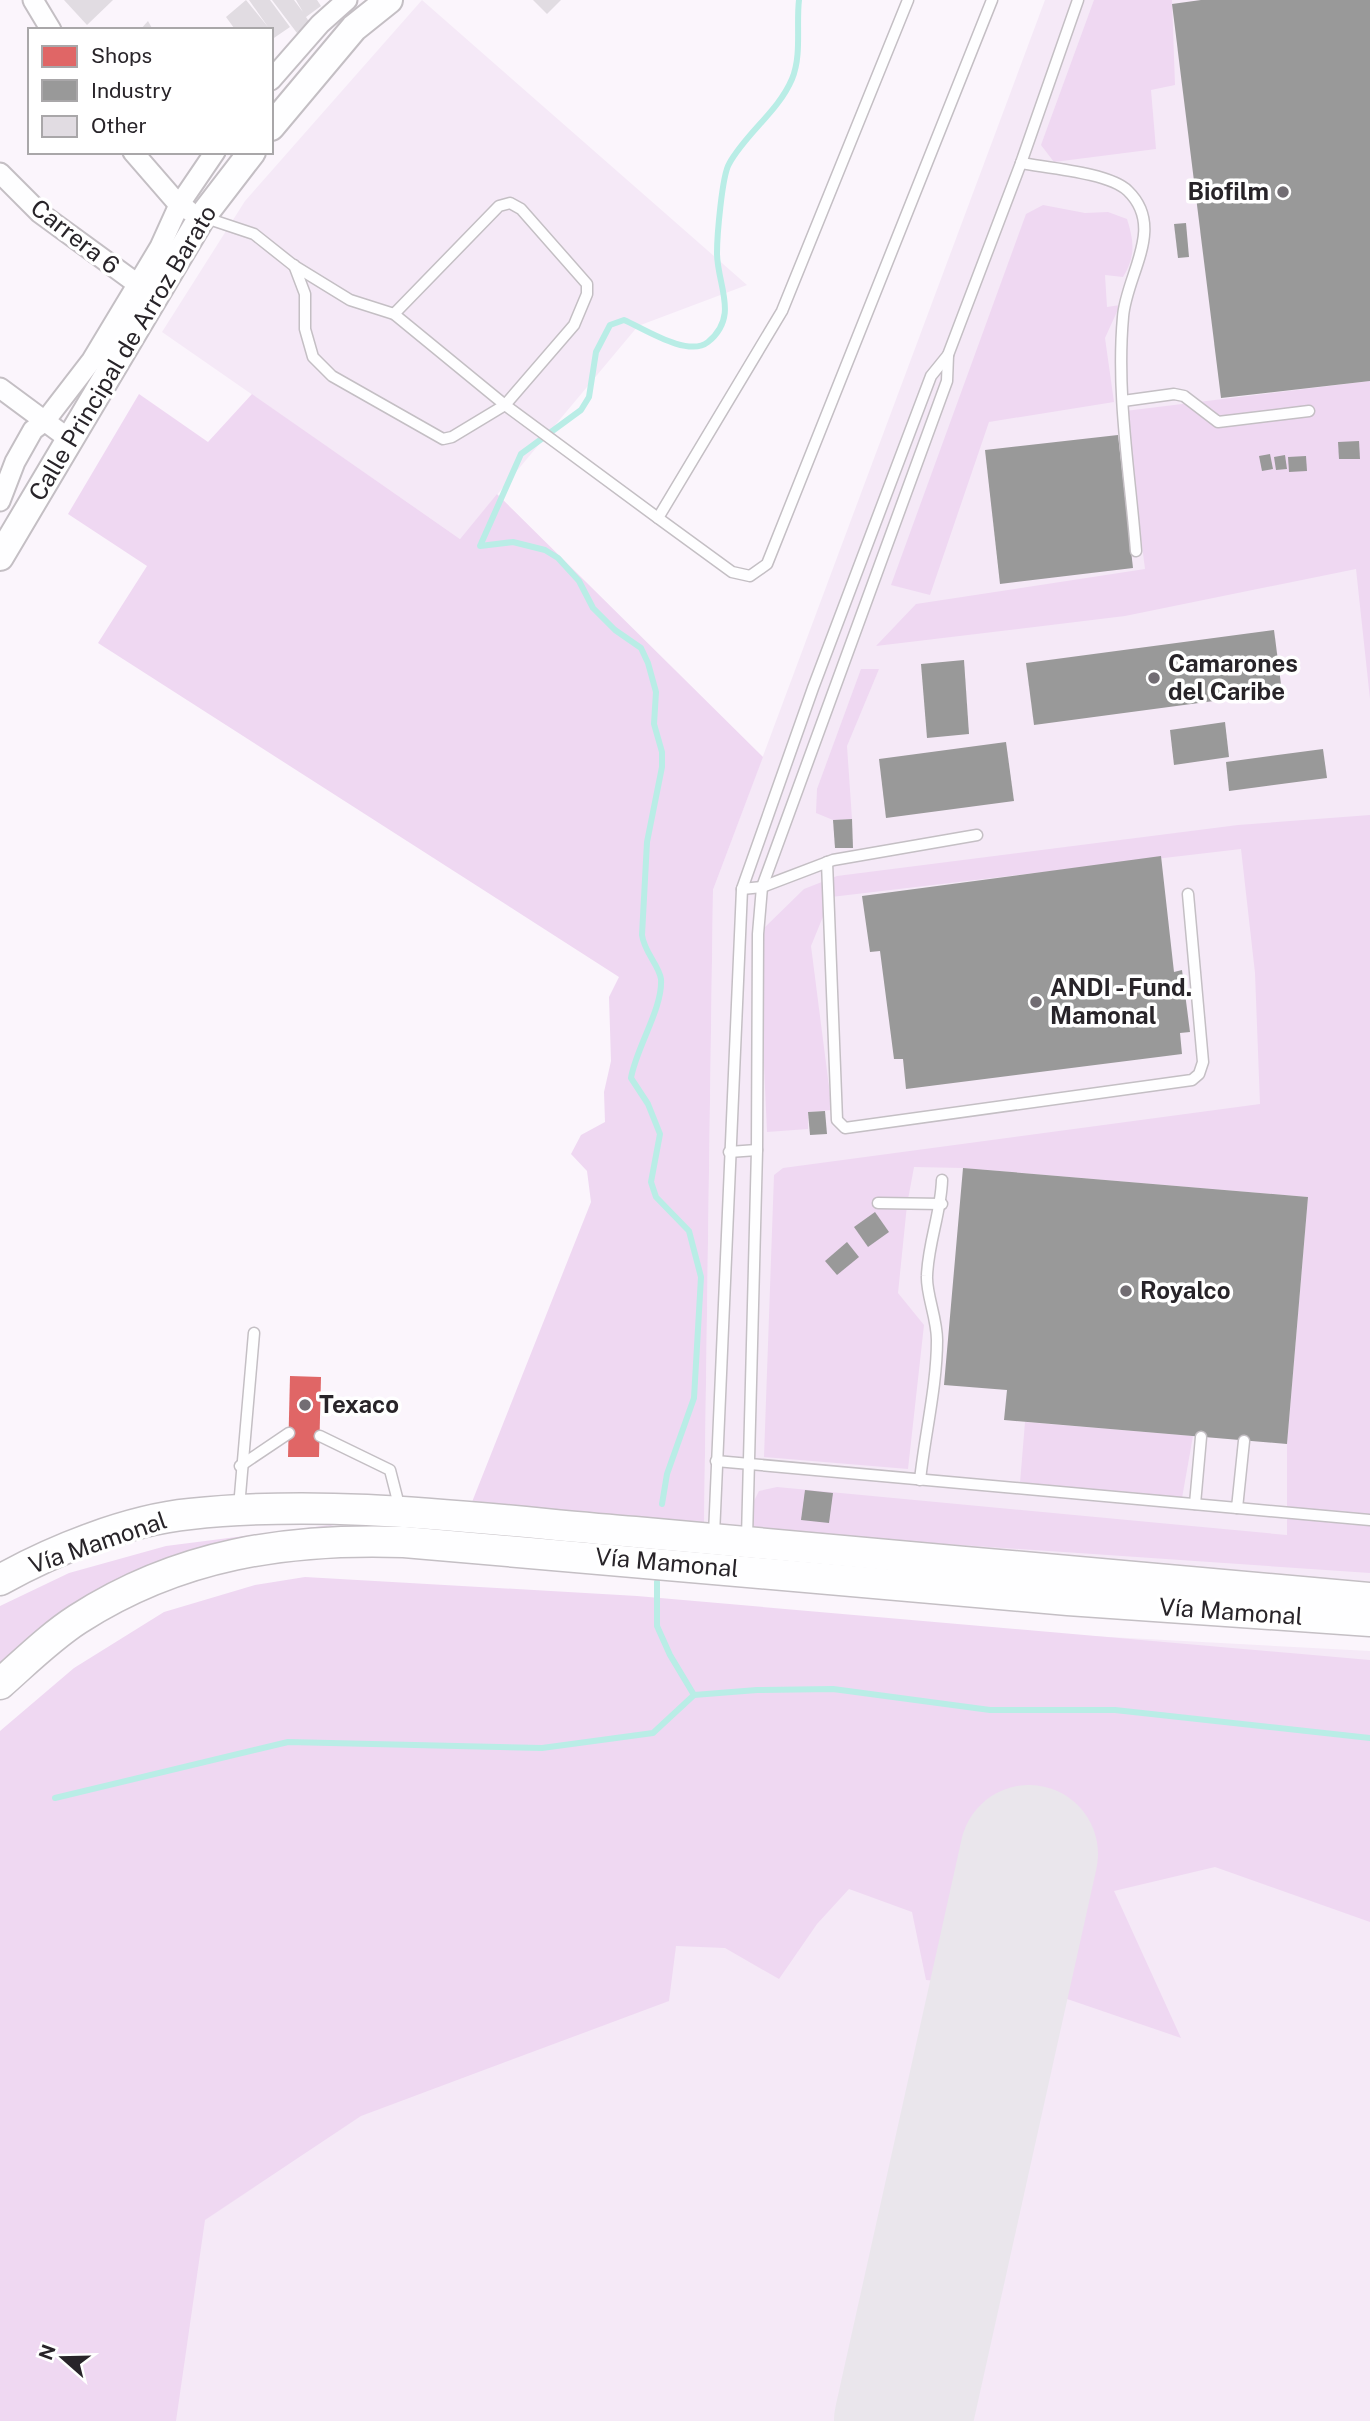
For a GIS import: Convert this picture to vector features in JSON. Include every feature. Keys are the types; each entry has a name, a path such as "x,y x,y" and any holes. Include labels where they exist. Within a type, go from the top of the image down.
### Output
{"main road":[{"name":"Vía Mamonal","path":"0,1580 35,1561 133,1527 187,1514 332,1509 714,1539 1370,1598"},
{"name":"Vía Mamonal","path":"0,1684 75,1621 105,1602 158,1579 216,1557 283,1545 348,1540 418,1543 1068,1600 1370,1621"}],"street":[{"path":"33,0 50,28"},
{"path":"273,78 320,24 347,0"},
{"path":"273,125 354,28 389,0"},
{"path":"135,154 190,211 214,154"},
{"name":"Calle Principal de Arroz Barato","path":"0,557 69,439 190,211 250,154"},
{"name":"Carrera 6","path":"0,173 40,213 146,290"},
{"path":"0,501 15,462 33,430 45,421 146,290"},
{"path":"0,388 69,439"}],"lane":[{"path":"658,518 782,311 908,0"},
{"path":"190,211 254,234 293,265 351,300 394,314 505,405 658,518 732,572 750,576 767,564 992,0"},
{"path":"714,1539 742,889 813,688 931,376 948,355 1021,163 1078,0"},
{"path":"1021,163 1113,181 1128,191 1142,211 1146,235 1123,315 1123,401 1136,551"},
{"path":"293,265 305,294 305,329 313,357 332,376 443,439 452,437 505,405 574,325 587,294 587,284 521,209 510,203 499,206 394,314"},
{"path":"747,1542 757,1150 758,934 762,887 947,382 948,355"},
{"path":"1123,401 1174,394 1184,396 1208,417 1218,422 1309,411"},
{"path":"813,688 831,695"},
{"path":"742,889 762,887 827,862 977,835"},
{"path":"827,862 837,1120 845,1128 1192,1080 1199,1074 1203,1062 1188,894"},
{"path":"729,1152 757,1150"},
{"path":"920,1479 937,1342 935,1311 927,1281 928,1252 942,1204 942,1181"},
{"path":"878,1203 942,1204"},
{"path":"239,1511 240,1466 254,1333"},
{"path":"240,1466 289,1433"},
{"path":"320,1436 390,1470 401,1513"},
{"path":"1195,1504 1201,1437"},
{"path":"1237,1508 1244,1441"},
{"path":"716,1461 1370,1520"}],"shaded area":[{"path":"422,0 747,285 638,326 460,539 162,332 245,201"},
{"path":"1045,0 1370,0 1370,1582 704,1525 713,890"},
{"path":"1094,0 1172,0 1175,85 1151,90 1156,149 1054,162 1041,145"},
{"path":"1043,205 1085,213 1108,212 1127,219 1132,241 1130,262 1123,277 1105,275 1107,307 1120,305 1105,338 1114,402 989,422 930,595 891,585 1026,214"},
{"path":"1370,381 1370,699 1356,569 1125,616 876,646 916,604 1145,569 1125,411"},
{"path":"139,394 208,442 252,394 460,539 497,494 763,757 713,890 704,1525 472,1502 591,1202 587,1171 571,1154 581,1135 605,1122 604,1092 611,1061 609,997 619,977 98,643 147,566 68,514"},
{"path":"861,669 879,669 847,746 852,819 833,820 816,813 817,789"},
{"path":"1370,815 1370,1573 755,1531 749,1511 759,1491 777,1487 1287,1535 1287,1444 1308,1197 963,1168 914,1167 907,1205 898,1293 924,1325 908,1469 764,1457 774,1175 783,1168 1260,1104 1255,973 1241,849 831,897 811,946 832,1110 808,1112 808,1129 767,1132 758,934 804,889 837,876 1238,825"},
{"path":"1025,1422 1193,1436 1182,1498 1020,1483"},
{"path":"338,1524 168,1567 0,1674 0,1606 69,1573 166,1546"},
{"path":"305,1577 637,1596 1370,1660 1370,1922 1215,1867 1114,1891 1181,2038 1041,1990 926,1980 912,1912 849,1889 817,1924 779,1979 725,1948 676,1946 669,2001 361,2116 205,2220 176,2421 0,2421 0,1731 74,1668 164,1612 255,1585"},
{"path":"658,1613 1370,1651 1370,2421 0,2421 0,1780"}],"building: Shops":[{"name":"Texaco","path":"290,1376 321,1377 319,1457 288,1457"}],"building: Industry":[{"name":"Biofilm","path":"1201,0 1370,0 1370,381 1221,398 1172,4"},
{"path":"1186,223 1189,257 1178,258 1174,224"},
{"path":"1118,435 1133,568 1000,584 985,450"},
{"path":"1359,441 1360,459 1339,459 1338,442"},
{"path":"1270,454 1273,469 1262,471 1259,456"},
{"path":"1285,455 1287,469 1276,470 1274,457"},
{"path":"1306,456 1307,471 1289,472 1288,457"},
{"name":"Camarones del Caribe","path":"1274,630 1282,692 1034,725 1026,663"},
{"path":"964,660 969,734 927,738 921,664"},
{"path":"1225,722 1229,757 1174,765 1170,730"},
{"path":"1006,742 1014,801 886,818 879,759"},
{"path":"1323,749 1327,778 1229,791 1226,762"},
{"path":"852,819 853,848 835,848 833,820"},
{"name":"ANDI - Fund. Mamonal","path":"1161,856 1174,972 1182,970 1190,1032 1180,1033 1182,1054 906,1089 903,1059 894,1059 880,951 870,952 862,896"},
{"path":"825,1111 827,1134 810,1135 808,1112"},
{"name":"Royalco","path":"963,1168 1308,1197 1287,1444 1004,1420 1007,1390 944,1385"},
{"path":"875,1212 889,1232 868,1247 854,1227"},
{"path":"847,1242 859,1257 837,1275 825,1261"},
{"path":"805,1490 833,1493 829,1523 801,1520"}],"building: Other":[{"path":"64,0 113,0 87,25"},
{"path":"246,0 268,27 249,0 270,0 290,27 273,39 273,28 234,28 226,17"},
{"path":"272,0 294,0 303,12 296,0 317,0 321,6 306,17 310,23 297,33"},
{"path":"533,0 561,0 547,14"},
{"path":"148,21 152,28 142,28"}],"waterway":[{"path":"662,1504 667,1474 694,1398 701,1277 689,1231 656,1197 651,1182 660,1134 648,1104 631,1078 658,1002 661,979 642,935 647,842 662,767 662,752 654,724 656,692 641,648 615,630 593,608 579,581 558,558 545,550 513,542 480,546 521,454 581,410 589,397 596,352 610,325 624,320 666,340 689,346 708,342 718,332 725,311 717,253 726,171 744,142 779,102 792,79 798,50 799,0"},
{"path":"657,1582 657,1626 670,1655 694,1695"},
{"path":"55,1798 288,1742 542,1748 653,1733 694,1695 757,1690 833,1689 990,1710 1115,1710 1370,1738"}],"runway":[{"path":"903,2421 1029,1854"}],"place":[{"name":"Biofilm","path":"1283,192"},
{"name":"Camarones del Caribe","path":"1154,678"},
{"name":"ANDI - Fund. Mamonal","path":"1036,1002"},
{"name":"Royalco","path":"1126,1291"},
{"name":"Texaco","path":"305,1405"}]}
